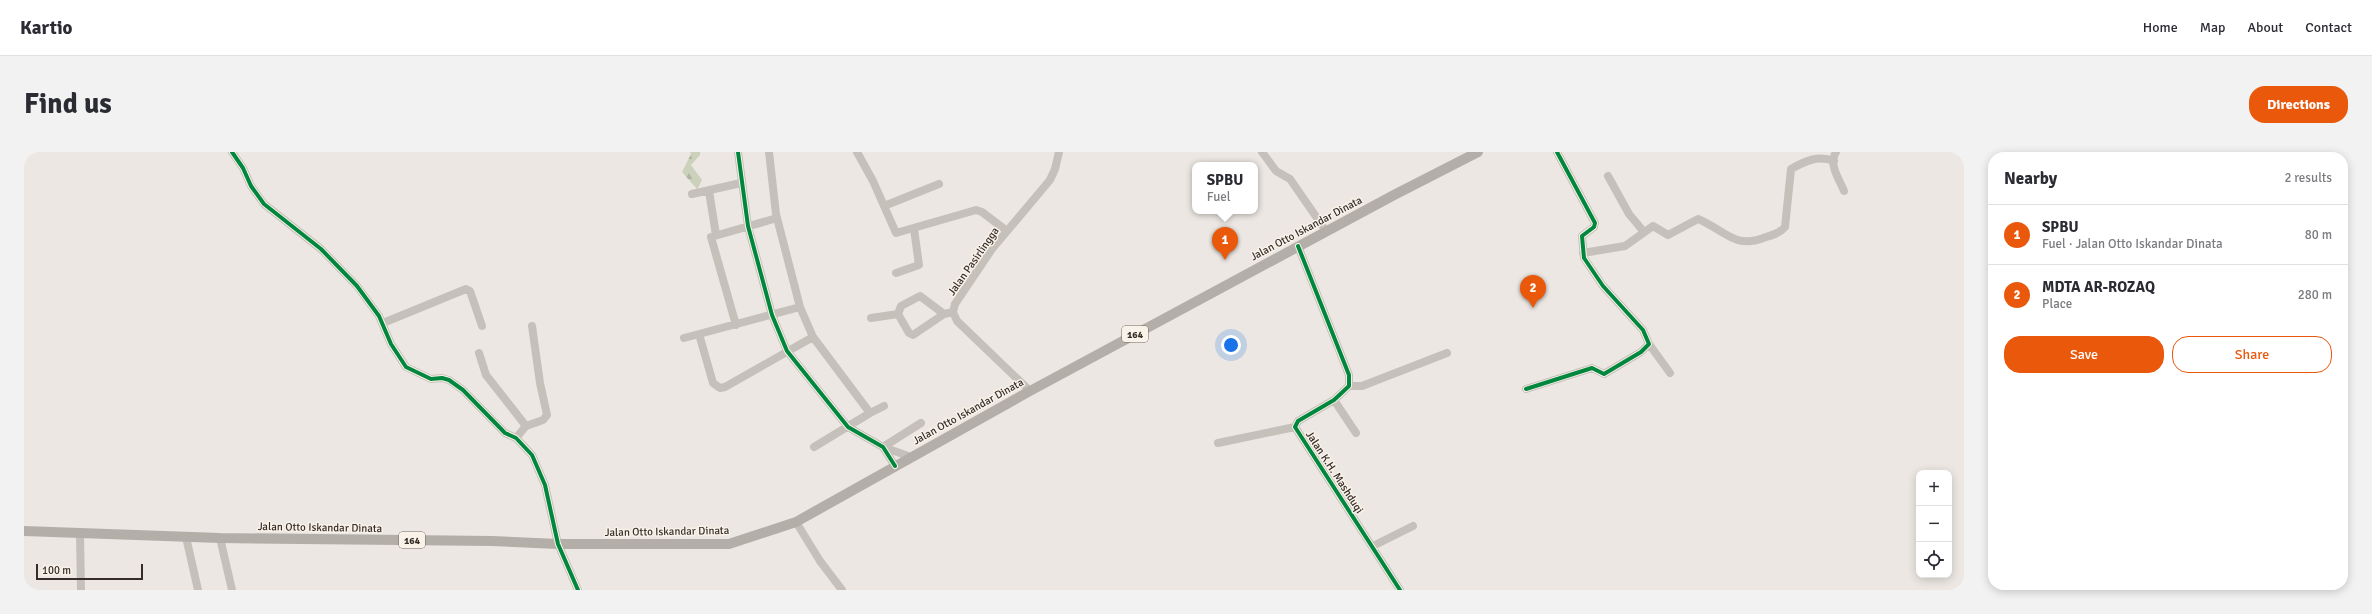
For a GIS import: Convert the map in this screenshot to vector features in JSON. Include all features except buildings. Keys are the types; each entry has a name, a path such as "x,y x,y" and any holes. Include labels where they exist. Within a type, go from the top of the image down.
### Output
{"main road":[{"name":"Jalan Otto Iskandar Dinata","path":"24,531 220,538 492,541 558,544 728,544 796,522 1030,391 1326,231 1478,152"}],"street":[{"path":"232,152 243,168 251,186 264,204 336,263 362,292 383,323 391,344 406,367 431,379 442,378 450,380 463,390 505,433 516,438 538,465 547,491 558,544 578,590"},
{"path":"738,152 748,226 772,315 787,351 848,427 883,447 911,457"},
{"path":"769,152 777,218 800,307 813,337 870,413"},
{"path":"857,152 896,233 976,210 982,212 1007,231"},
{"name":"Jalan Pasirlingga","path":"1030,391 957,321 953,312 955,304 1007,231 1050,180 1055,169 1059,152"},
{"path":"1262,152 1272,167 1290,179 1326,231"},
{"path":"1557,152 1595,223 1594,227 1582,236 1584,258 1603,286 1643,330 1649,344 1670,373"},
{"path":"1836,152 1834,161 1837,179 1844,191"},
{"path":"1584,253 1625,246 1653,226 1668,235 1699,219 1741,242 1763,238 1781,231 1785,227 1791,169 1805,161 1825,158 1834,161"},
{"path":"1608,176 1629,214 1644,232"},
{"path":"692,194 741,183"},
{"path":"884,206 939,184"},
{"path":"709,191 716,235"},
{"path":"736,325 710,239 716,235 777,218"},
{"path":"896,273 919,264 914,229"},
{"path":"1298,246 1349,375 1349,386 1362,386 1447,353"},
{"path":"383,323 466,289 470,291 482,326"},
{"path":"898,314 901,306 920,296 944,314"},
{"path":"684,338 800,307"},
{"path":"898,314 909,333 913,335 944,314 953,312"},
{"path":"871,318 898,314"},
{"path":"516,438 526,426 543,420 547,415 540,384 532,326"},
{"path":"699,334 713,383 720,388 813,337"},
{"path":"1526,389 1592,368 1604,374 1641,352 1649,344"},
{"path":"479,353 486,375 526,426"},
{"name":"Jalan K.H. Mashduqi","path":"1349,386 1334,400 1298,421 1295,427 1400,590"},
{"path":"1334,400 1356,433"},
{"path":"814,447 884,406"},
{"path":"883,447 921,423"},
{"path":"1218,444 1295,427"},
{"path":"883,447 895,466"},
{"path":"796,522 820,561 842,590"},
{"path":"1373,546 1413,526"},
{"path":"80,533 80,590"},
{"path":"186,537 198,590"},
{"path":"220,538 232,590"}],"green space":[{"path":"690,152 700,152 700,155 691,165 702,180 697,189 682,172 691,154"}],"cycle path":[{"path":"232,152 243,168 251,186 264,204 321,249 357,286 379,316 391,344 406,367 431,379 442,378 449,380 463,390 505,433 516,438 532,455 545,485 558,544 578,590"},
{"path":"738,152 748,226 772,315 787,351 848,427 883,447 895,466"},
{"path":"1526,389 1592,368 1604,374 1641,352 1649,344 1643,330 1603,286 1584,258 1582,236 1594,227 1595,223 1557,152"},
{"path":"1298,246 1349,375 1349,386 1334,400 1298,421 1295,427 1400,590"}],"place":[{"name":"SPBU","path":"1225,260"},
{"name":"MDTA AR-ROZAQ","path":"1533,308"}]}
